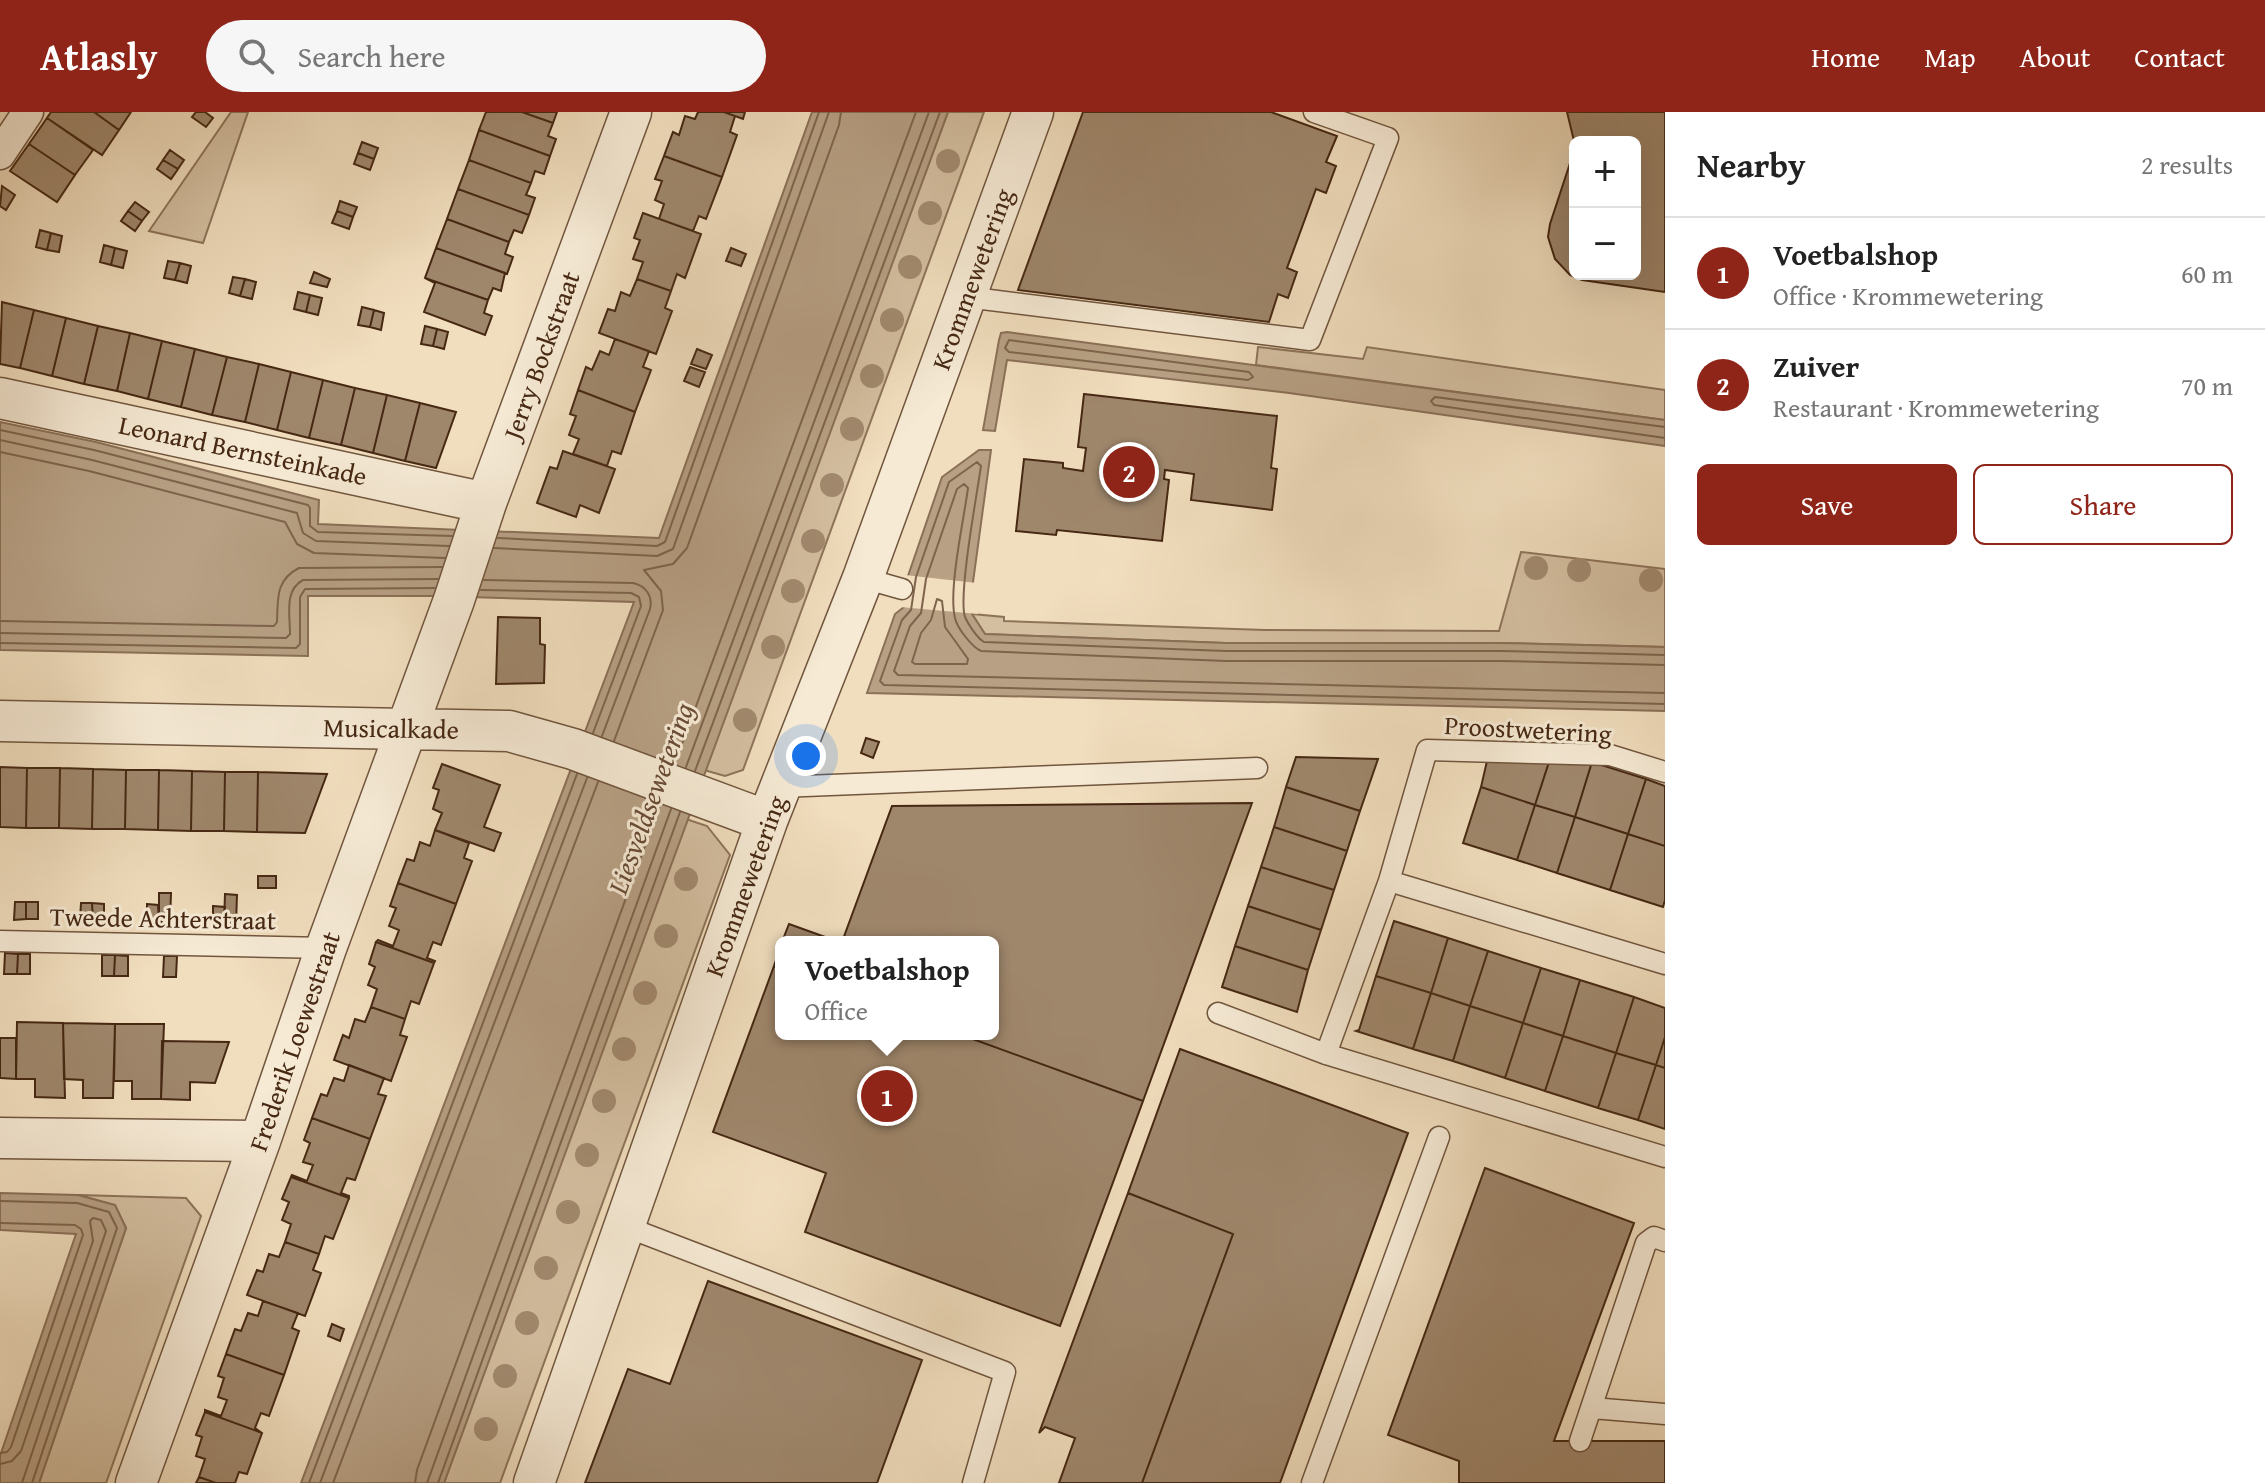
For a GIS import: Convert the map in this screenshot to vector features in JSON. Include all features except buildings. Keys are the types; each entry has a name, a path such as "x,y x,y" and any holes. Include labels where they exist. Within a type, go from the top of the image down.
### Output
{"street":[{"path":"0,154 28,112"},
{"name":"Jerry Bockstraat","path":"454,600 482,515 631,112"},
{"name":"Krommewetering","path":"534,1483 774,804 863,578 1033,112"},
{"name":"Leonard Bernsteinkade","path":"0,398 482,515"},
{"name":"Frederik Loewestraat","path":"136,1483 326,948 454,600"},
{"name":"Musicalkade","path":"0,721 509,731 573,749 715,803 774,804"},
{"path":"0,1138 260,1141"}],"lane":[{"path":"966,297 1310,340 1388,138 1314,112"},
{"path":"863,578 902,589"},
{"name":"Proostwetering","path":"1326,1054 1389,881 1427,750 1610,755 1665,772"},
{"path":"774,804 1257,768"},
{"path":"1389,881 1665,964"},
{"name":"Tweede Achterstraat","path":"0,941 326,948"},
{"path":"1218,1013 1326,1054 1665,1157"},
{"path":"1312,1483 1439,1137"},
{"path":"624,1226 1005,1372 973,1483"},
{"path":"1580,1441 1648,1238 1665,1241"},
{"path":"1592,1408 1665,1414"}],"shaded area":[{"path":"231,112 248,112 203,243 149,231"},
{"path":"948,112 984,112 743,770 725,776 704,770"},
{"path":"1258,347 1363,359 1367,347 1665,390 1665,420 1256,365"},
{"path":"1521,552 1665,569 1665,647 1501,643 1226,643 985,634 972,614 1004,617 1004,621 1265,630 1499,631"},
{"path":"686,819 707,826 730,855 500,1483 444,1483"},
{"path":"78,1195 186,1198 201,1216 106,1483 39,1483 126,1228 115,1205"}],"water":[{"name":"Liesveldsewetering","path":"812,112 948,112 444,1483 301,1483 634,602 308,596 308,656 0,650 0,422 96,442 319,500 318,524 659,538"},
{"path":"1001,333 1665,420 1665,446 1289,393 1007,360 995,431 983,430 999,340"},
{"path":"979,450 991,450 973,582 972,614 985,634 1226,643 1501,643 1665,647 1665,711 867,693 895,614 904,607 908,576 942,477"},
{"path":"0,1193 78,1195 115,1205 126,1228 39,1483 0,1483 0,1456 76,1234 0,1230"}],"pier":[{"path":"905,575 977,583 978,614 900,607"}],"place":[{"name":"Zuiver","path":"1129,472"},
{"name":"Voetbalshop","path":"887,1096"}]}
